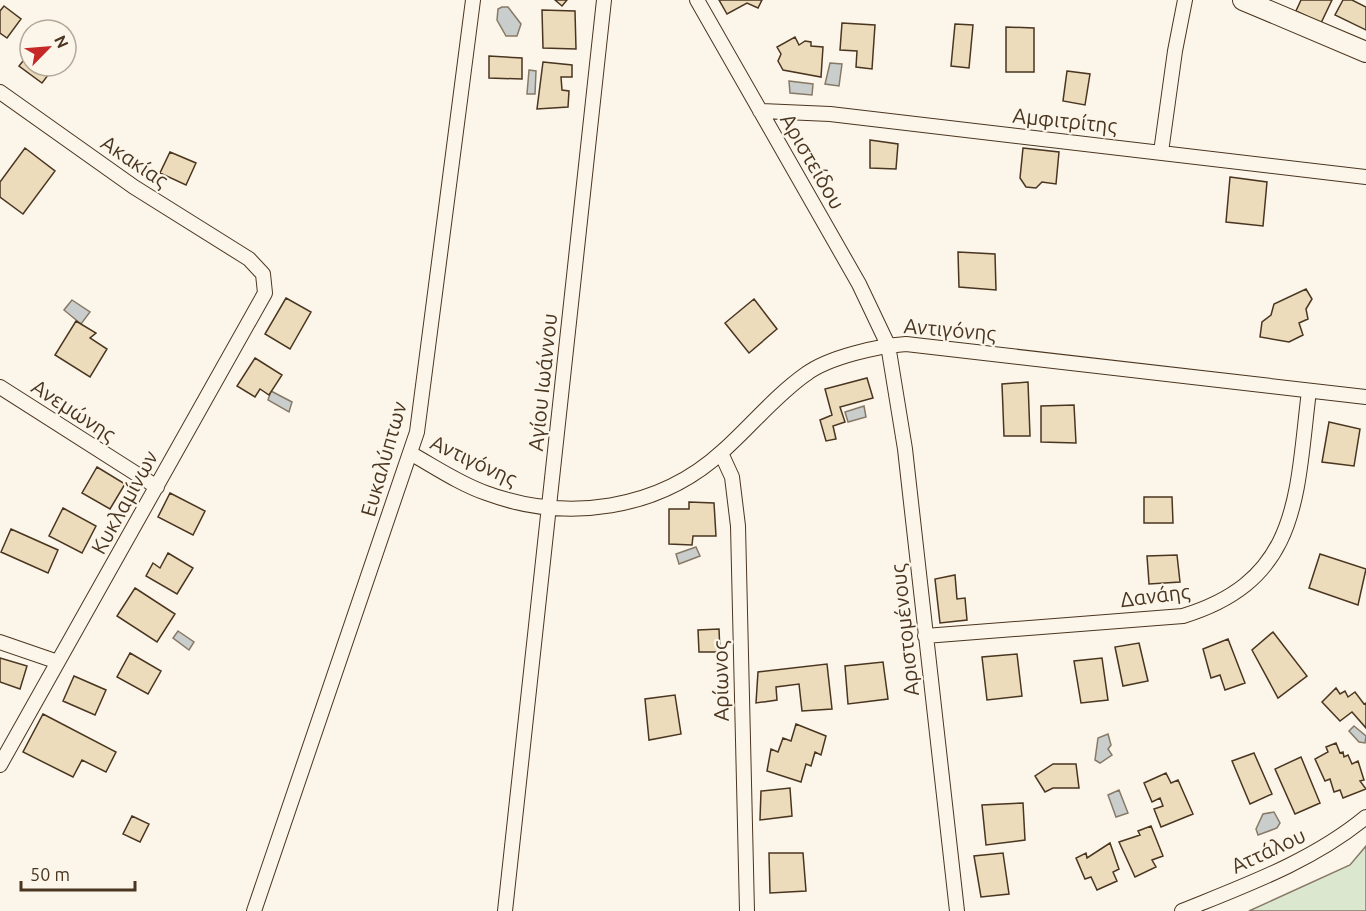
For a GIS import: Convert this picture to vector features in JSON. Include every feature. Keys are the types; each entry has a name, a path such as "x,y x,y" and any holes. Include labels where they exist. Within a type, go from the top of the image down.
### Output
{"street":[{"name":"Ευκαλύπτων","path":"254,911 419,421 472,0"},
{"name":"Αγίου Ιωάννου","path":"505,911 604,0"},
{"name":"Αριστείδου","path":"697,0 860,284 888,345"},
{"path":"1161,152 1175,51 1185,0"},
{"path":"1244,0 1366,52"},
{"name":"Ακακίας","path":"0,92 134,187 249,259"},
{"name":"Αμφιτρίτης","path":"760,111 830,114 1366,177"},
{"name":"Κυκλαμίνων","path":"0,765 265,293 263,274 249,259"},
{"name":"Αντιγόνης","path":"410,453 484,493 518,504 549,509 592,507 656,494 690,477 721,453 813,369 888,345 950,347 1366,397"},
{"name":"Αριστομένους","path":"888,345 905,450 957,911"},
{"name":"Ανεμώνης","path":"0,387 157,488"},
{"name":"Δανάης","path":"925,636 1183,616 1215,605 1239,591 1264,569 1284,533 1298,481 1309,391"},
{"name":"Αρίωνος","path":"721,453 732,477 738,526 747,911"},
{"path":"0,642 58,662"},
{"name":"Αττάλου","path":"1182,911 1293,864 1343,835 1366,817"}],"green space":[{"path":"1366,846 1366,911 1249,911 1350,865"}],"shaded area":[{"path":"508,7 521,24 517,36 506,36 497,20 498,9"},
{"path":"830,63 842,64 839,86 825,84"},
{"path":"529,70 536,71 535,94 527,94"},
{"path":"789,81 813,84 812,95 790,93"},
{"path":"72,300 90,312 81,324 64,310"},
{"path":"271,391 292,402 289,412 268,400"},
{"path":"864,406 866,417 848,422 845,412"},
{"path":"696,547 700,556 679,564 676,554"},
{"path":"178,631 194,642 189,650 173,638"},
{"path":"1354,726 1366,736 1365,743 1359,742 1349,731"},
{"path":"1108,734 1111,745 1108,749 1112,755 1100,763 1095,760 1098,738"},
{"path":"1119,790 1128,813 1116,817 1108,795"},
{"path":"1274,812 1280,823 1277,828 1258,835 1256,829 1263,814"}],"building":[{"path":"555,0 567,0 562,6"},
{"path":"719,0 762,0 758,8 747,3 727,14"},
{"path":"1301,0 1332,0 1321,23 1296,11"},
{"path":"1343,0 1352,0 1366,7 1366,30 1335,15"},
{"path":"4,6 20,18 7,38 0,33 0,11"},
{"path":"542,10 575,11 576,49 543,48"},
{"path":"842,23 875,25 872,69 856,67 857,51 840,50"},
{"path":"955,24 973,25 969,68 951,66"},
{"path":"1006,27 1034,28 1034,72 1006,72"},
{"path":"795,37 799,45 805,41 811,42 811,46 823,47 821,77 783,70 778,61 781,54 777,47"},
{"path":"489,56 522,58 522,79 489,78"},
{"path":"543,62 572,65 572,77 561,77 562,90 569,91 568,107 537,109"},
{"path":"1067,71 1090,74 1085,105 1063,101"},
{"path":"35,78 46,78 42,83"},
{"path":"870,140 898,144 896,169 870,168"},
{"path":"25,148 55,171 23,214 0,197 0,182"},
{"path":"1023,148 1059,152 1056,184 1042,182 1036,188 1026,187 1020,178"},
{"path":"170,152 196,163 186,185 160,173"},
{"path":"1230,177 1267,182 1263,226 1226,222"},
{"path":"958,252 995,254 996,290 959,287"},
{"path":"1306,289 1312,299 1306,309 1308,319 1299,323 1303,335 1289,342 1260,337 1262,322 1271,315 1274,304"},
{"path":"286,298 311,312 290,349 265,334"},
{"path":"754,299 777,329 749,353 725,323"},
{"path":"76,321 96,333 90,338 107,349 90,377 55,355"},
{"path":"255,358 282,375 269,395 260,389 255,397 237,386"},
{"path":"867,378 873,398 840,407 845,422 833,426 836,439 826,441 820,420 832,415 825,389"},
{"path":"1028,382 1030,436 1004,436 1002,384"},
{"path":"1074,405 1076,443 1041,442 1041,406"},
{"path":"1329,422 1360,429 1354,466 1322,462"},
{"path":"97,467 125,484 110,509 82,493"},
{"path":"170,493 205,511 193,535 158,517"},
{"path":"1144,497 1172,497 1173,523 1144,523"},
{"path":"689,502 714,503 716,536 693,536 692,545 669,544 669,509 689,509"},
{"path":"63,508 96,526 82,553 49,536"},
{"path":"11,529 58,550 48,573 1,552"},
{"path":"168,553 193,568 177,594 146,576 153,563 160,568"},
{"path":"1320,554 1366,569 1358,605 1309,588"},
{"path":"1177,555 1180,582 1149,584 1147,556"},
{"path":"955,575 957,599 965,598 967,620 940,623 935,579"},
{"path":"135,588 175,614 157,642 117,616"},
{"path":"719,629 720,652 699,652 698,630"},
{"path":"1273,632 1307,676 1278,698 1252,650"},
{"path":"1228,639 1245,683 1225,690 1220,675 1211,678 1203,649"},
{"path":"1139,643 1148,681 1123,686 1115,647"},
{"path":"130,653 161,671 148,694 117,677"},
{"path":"1017,654 1022,696 987,700 982,657"},
{"path":"0,658 27,666 20,689 0,682"},
{"path":"1102,658 1108,700 1081,703 1074,661"},
{"path":"883,662 888,699 848,704 845,666"},
{"path":"827,664 832,709 802,711 799,684 776,687 777,700 756,703 758,672"},
{"path":"74,676 106,690 95,715 63,701"},
{"path":"1336,688 1340,694 1345,691 1348,697 1355,692 1364,704 1366,703 1366,728 1352,712 1340,721 1322,702"},
{"path":"675,695 681,734 649,740 645,699"},
{"path":"43,714 116,752 106,772 82,760 73,777 23,752"},
{"path":"796,724 826,736 821,755 815,752 811,766 806,764 801,782 767,771 771,749 778,752 783,738 791,741"},
{"path":"1336,743 1340,753 1343,752 1344,757 1348,755 1352,764 1358,761 1364,780 1360,781 1366,789 1343,798 1340,790 1334,792 1330,779 1325,781 1315,759 1328,752 1326,747"},
{"path":"1254,753 1272,794 1250,804 1232,761"},
{"path":"1301,757 1320,803 1295,814 1275,769"},
{"path":"1053,764 1076,764 1079,788 1053,788 1045,792 1035,776"},
{"path":"1166,773 1171,783 1178,780 1193,814 1161,827 1154,809 1163,806 1160,798 1152,802 1144,783"},
{"path":"790,788 792,816 760,820 761,791"},
{"path":"1023,803 1025,840 986,845 982,805"},
{"path":"132,816 149,824 140,842 123,834"},
{"path":"1151,826 1163,856 1152,860 1156,867 1135,877 1119,842 1140,835 1138,831"},
{"path":"1110,843 1119,869 1113,872 1117,881 1097,890 1091,877 1085,879 1076,858 1086,853 1087,858"},
{"path":"769,853 803,853 806,891 770,893"},
{"path":"1003,853 1009,894 981,897 974,856"}]}
